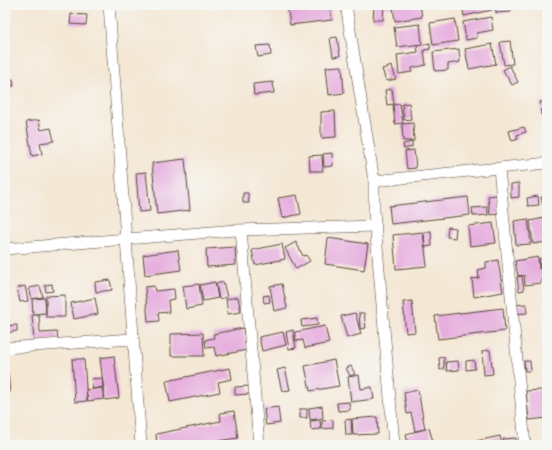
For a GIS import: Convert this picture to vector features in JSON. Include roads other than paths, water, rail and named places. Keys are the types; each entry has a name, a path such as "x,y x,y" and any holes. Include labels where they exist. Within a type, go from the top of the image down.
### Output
{"street":[{"path":"109,5 140,445"},
{"path":"346,5 374,181 376,226 394,445"},
{"path":"374,181 547,163"},
{"path":"498,168 525,445"},
{"path":"5,249 241,230 376,226"},
{"path":"241,230 259,445"},
{"path":"5,348 132,339"}]}
